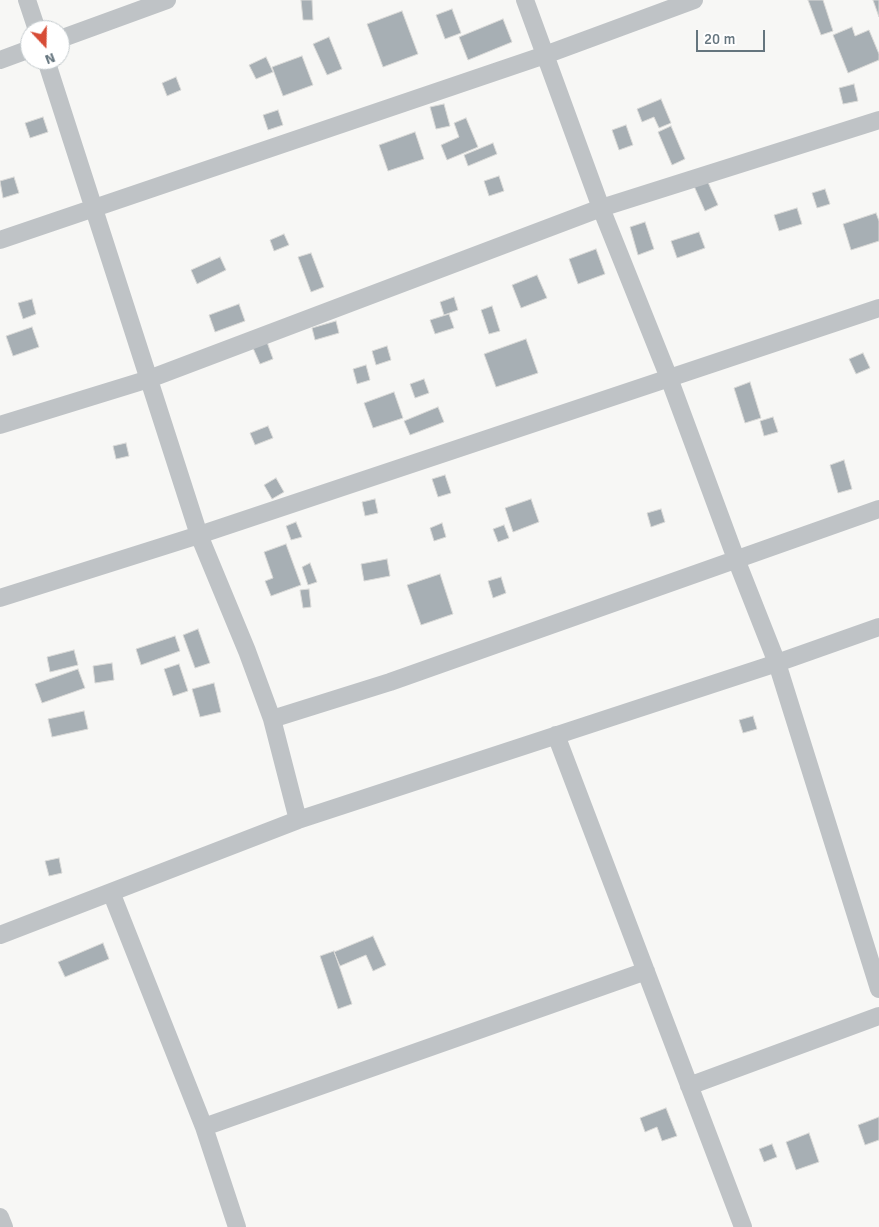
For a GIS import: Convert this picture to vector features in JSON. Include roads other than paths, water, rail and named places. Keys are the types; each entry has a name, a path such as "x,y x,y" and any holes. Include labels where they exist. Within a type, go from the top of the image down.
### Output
{"street":[{"path":"27,0 34,20"},
{"path":"70,35 167,0"},
{"path":"525,0 601,208 669,378 777,663 879,989"},
{"path":"0,240 545,55 694,0"},
{"path":"0,60 20,53"},
{"path":"49,70 199,535 247,651 272,719 298,820"},
{"path":"0,425 150,378 601,208 879,120"},
{"path":"0,598 199,535 879,308"},
{"path":"272,719 390,682 879,509"},
{"path":"0,935 298,820 777,663 879,627"},
{"path":"556,735 743,1227"},
{"path":"111,892 204,1127 237,1227"},
{"path":"204,1127 646,972"},
{"path":"689,1086 879,1016"},
{"path":"0,1217 4,1227"}]}
